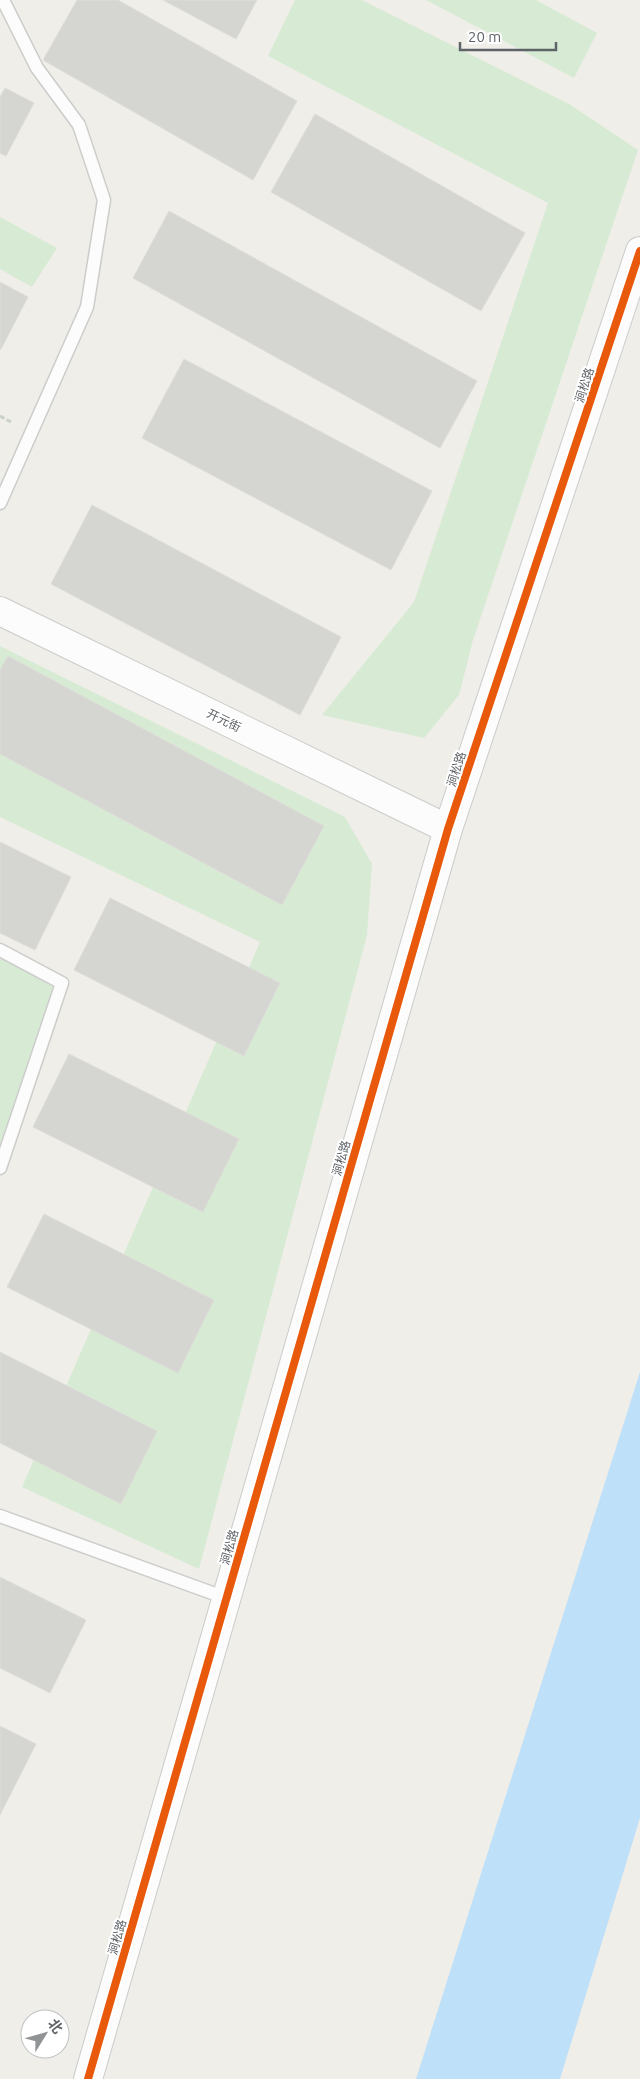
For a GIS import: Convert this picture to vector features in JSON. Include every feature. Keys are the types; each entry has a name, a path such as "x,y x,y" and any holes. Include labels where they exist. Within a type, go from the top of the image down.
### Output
{"street":[{"name":"涧松路","path":"88,2079 448,829 640,251"},
{"name":"开元街","path":"0,611 448,829"}],"lane":[{"path":"0,503 87,307 104,200 79,125 37,68 3,0"},
{"path":"0,950 62,983 0,1168"},
{"path":"0,1516 226,1598"}],"green space":[{"path":"295,0 362,0 569,104 638,150 473,640 459,695 424,738 322,715 414,602 548,203 268,56"},
{"path":"426,0 536,0 597,33 574,78"},
{"path":"0,217 57,248 32,287 0,269"},
{"path":"0,646 345,817 372,864 367,935 199,1569 22,1487 260,942 0,817"},
{"path":"0,950 62,983 0,1168"}],"water":[{"path":"640,1372 640,1818 560,2079 416,2079"}],"building":[{"path":"77,0 118,0 297,101 253,180 43,60"},
{"path":"163,0 257,0 236,39"},
{"path":"5,88 34,103 6,156 0,153 0,97"},
{"path":"315,114 525,233 481,311 271,192"},
{"path":"169,211 477,381 440,448 133,278"},
{"path":"0,282 28,297 1,349 0,349"},
{"path":"184,359 432,491 391,570 142,438"},
{"path":"92,505 341,637 300,715 51,584"},
{"path":"8,656 324,826 282,905 0,754 0,670"},
{"path":"0,842 71,877 35,950 0,933"},
{"path":"110,898 280,983 244,1056 74,970"},
{"path":"69,1054 239,1139 203,1212 33,1127"},
{"path":"44,1214 214,1300 178,1373 7,1287"},
{"path":"0,1352 157,1431 121,1504 0,1443"},
{"path":"0,1577 86,1620 50,1693 0,1668"},
{"path":"0,1726 36,1744 0,1815"}],"cycle path":[{"path":"88,2079 448,829 640,251"}]}
